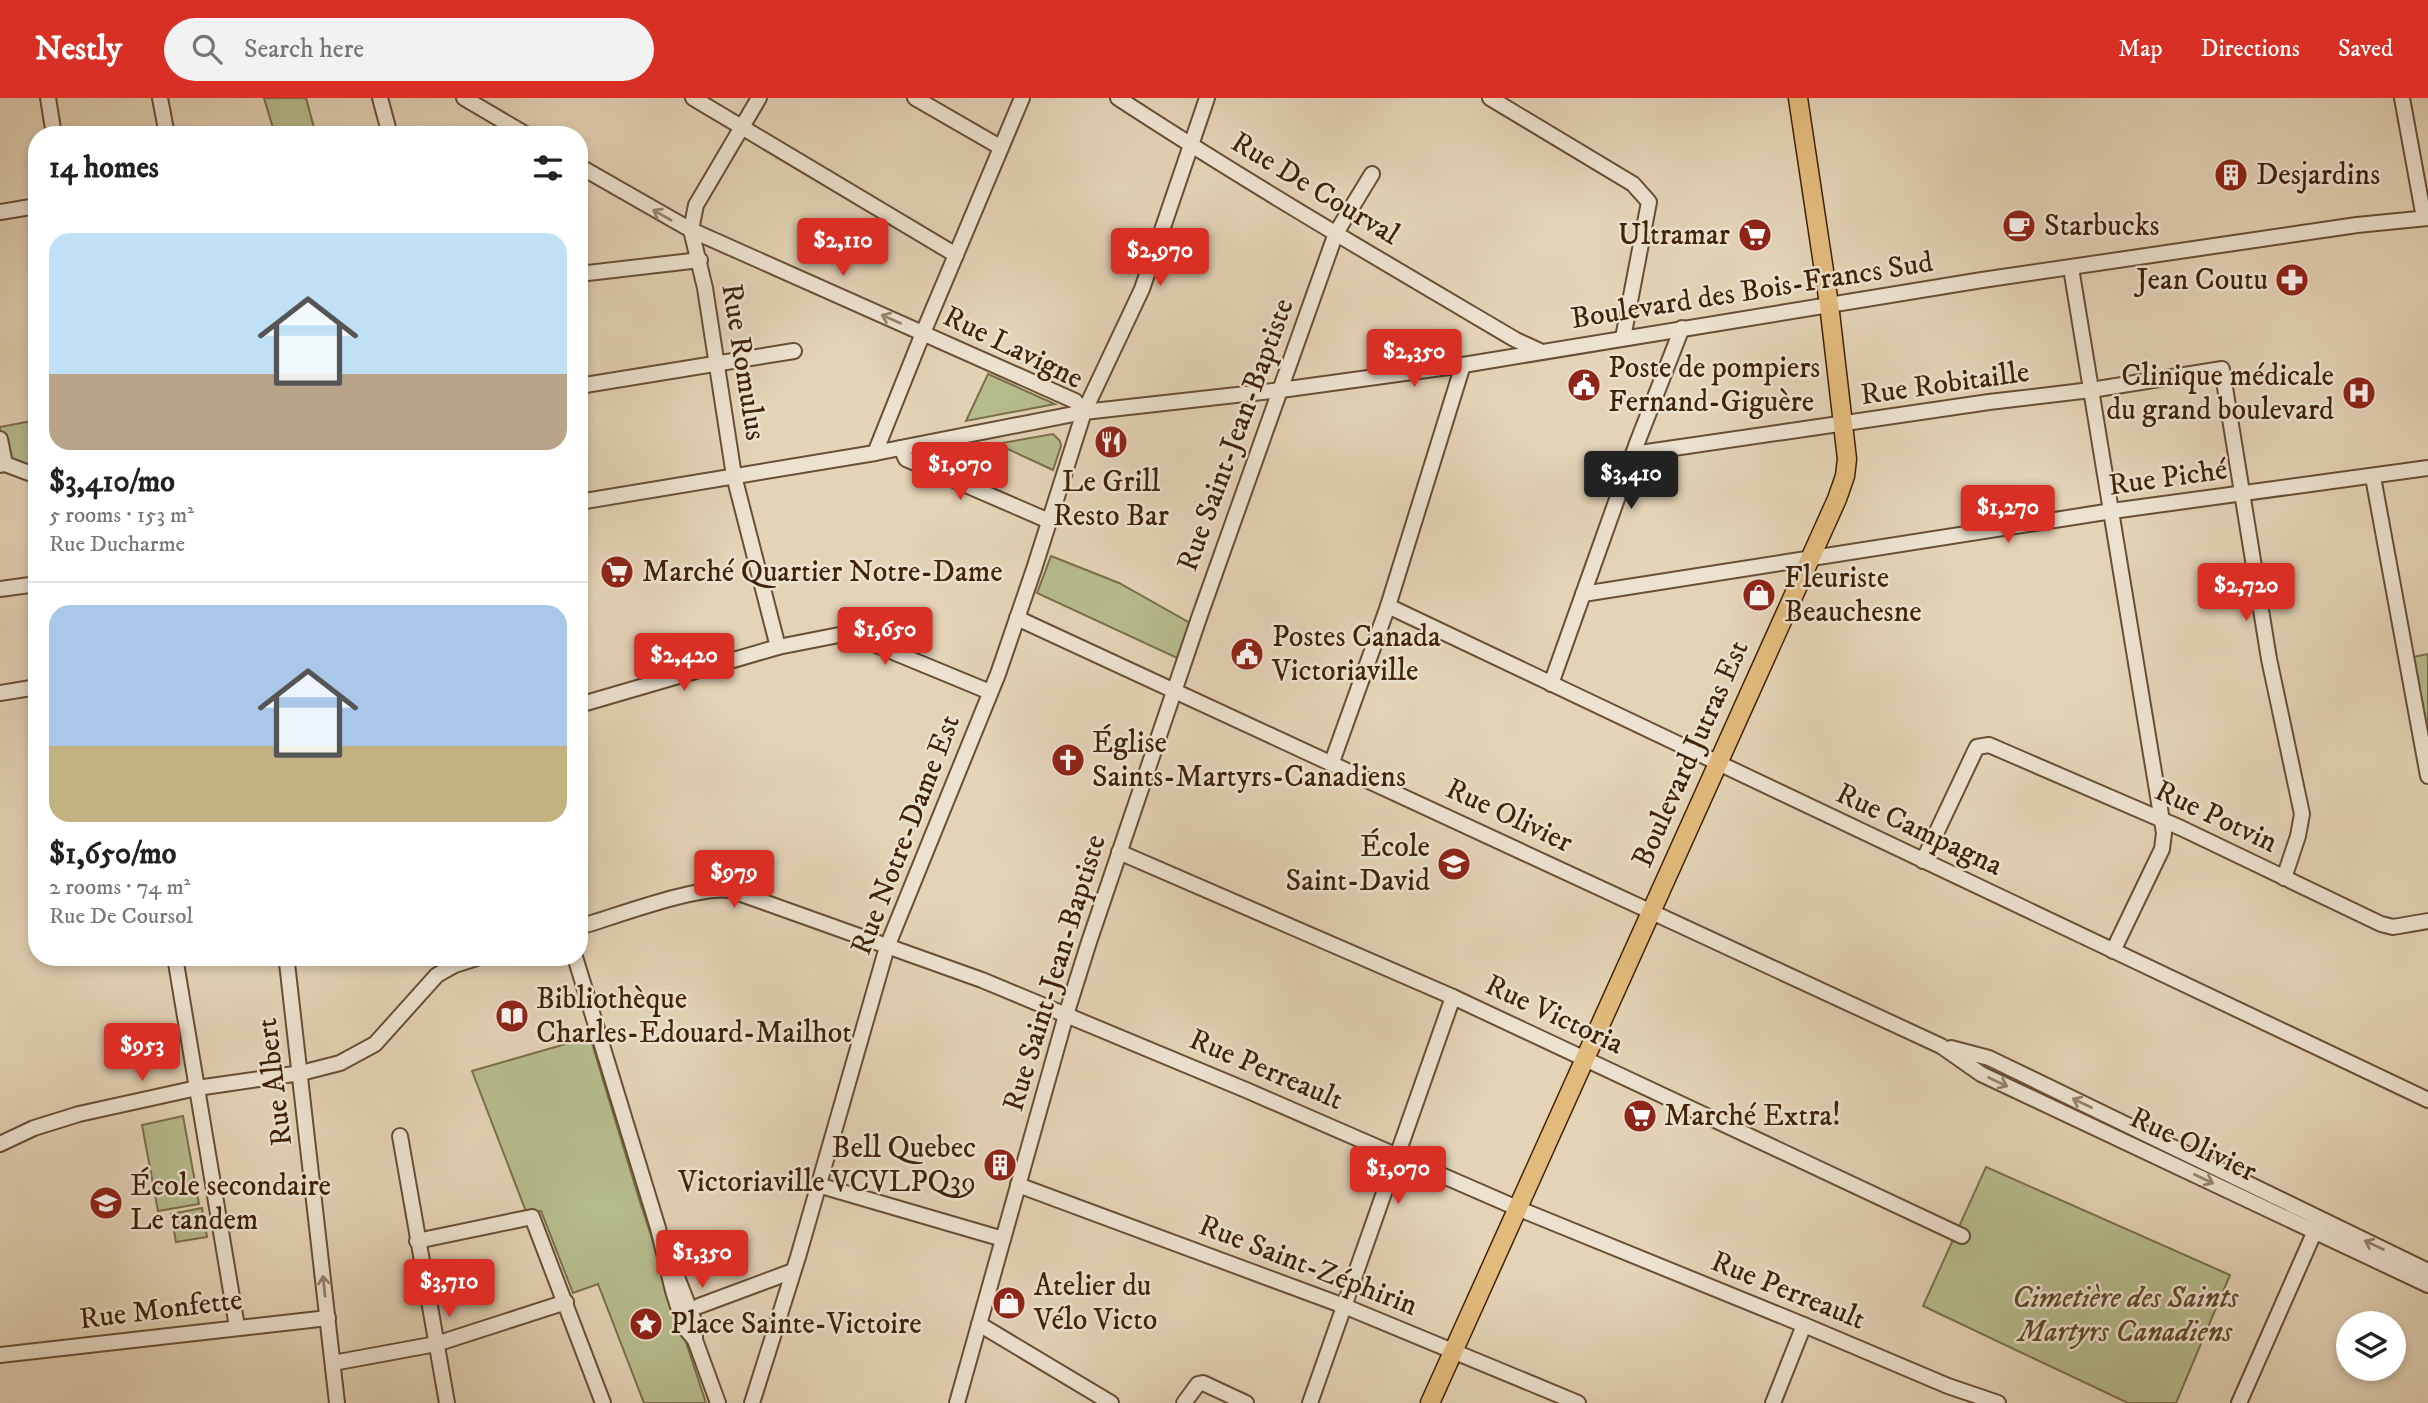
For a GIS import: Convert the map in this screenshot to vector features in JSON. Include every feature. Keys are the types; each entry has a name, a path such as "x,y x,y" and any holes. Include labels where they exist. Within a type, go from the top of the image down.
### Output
{"main road":[{"name":"Boulevard Jutras Est","path":"1430,1403 1845,476 1847,459 1844,425 1829,304 1798,98"}],"street":[{"path":"48,98 53,126"},
{"path":"160,98 165,126"},
{"path":"380,98 388,126"},
{"path":"464,98 512,126"},
{"path":"693,98 956,255"},
{"path":"691,230 696,205 759,98"},
{"path":"915,98 1000,147"},
{"path":"875,453 1022,98"},
{"name":"Rue De Courval","path":"1118,98 1191,146 1336,233 1542,352"},
{"name":"Rue Notre-Dame Est","path":"752,1403 887,947 990,692 1084,412 1142,289 1207,98"},
{"path":"1490,98 1633,184 1649,202 1623,338"},
{"path":"2402,98 2426,218"},
{"name":"Rue Lavigne","path":"588,171 691,230 1075,401 1084,412"},
{"name":"Rue Saint-Jean-Baptiste","path":"957,1403 1066,1015 1119,852 1336,233 1372,174"},
{"path":"0,212 28,207"},
{"name":"Boulevard des Bois-Francs Sud","path":"588,500 875,453 1084,412 1281,390 1463,365 1829,304 2426,218"},
{"name":"Rue Romulus","path":"691,230 700,260 734,475 778,647"},
{"path":"588,273 700,260"},
{"path":"2071,268 2164,833 2162,849 2113,951"},
{"path":"1486,322 1500,344 1494,359"},
{"path":"1551,684 1633,454 1682,328"},
{"path":"588,385 794,351"},
{"path":"1332,762 1388,606 1463,365"},
{"name":"Rue Robitaille","path":"1633,454 2222,369 2242,494"},
{"path":"0,439 3,464 28,473"},
{"path":"901,448 906,459 1049,521"},
{"name":"Rue Piché","path":"1583,594 2112,511 2428,468"},
{"path":"2373,477 2428,776"},
{"path":"2242,494 2269,659 2301,814 2298,836 2284,878"},
{"path":"0,589 28,585"},
{"name":"Rue Campagna","path":"1388,606 2428,1100"},
{"name":"Rue Olivier","path":"1017,618 1941,1045 1989,1058 2428,1284"},
{"path":"588,702 778,647 839,635 864,640 990,692"},
{"path":"0,693 28,688"},
{"name":"Rue Potvin","path":"1923,861 1977,747 1989,745 2162,819 2381,924 2393,928 2428,921"},
{"name":"Rue Victoria","path":"1119,852 1453,997 1962,1236"},
{"name":"Rue Perreault","path":"588,923 692,894 723,889 982,980 1398,1154 1517,1208 1948,1386 1998,1403"},
{"path":"177,966 237,1327"},
{"name":"Rue Albert","path":"287,966 337,1403"},
{"path":"0,1144 54,1121 197,1088 301,1073 340,1063 375,1044 447,966"},
{"path":"578,966 665,1254 668,1276 685,1328 695,1340 718,1403"},
{"path":"1311,1403 1453,997"},
{"path":"400,1136 447,1403"},
{"path":"818,1185 1003,1239"},
{"name":"Rue Saint-Zéphirin","path":"1018,1185 1344,1306 1578,1403"},
{"path":"417,1241 533,1217 603,1403"},
{"path":"2239,1403 2317,1225"},
{"name":"Rue Olivier","path":"2317,1225 2428,1271"},
{"path":"699,1306 793,1271"},
{"path":"333,1363 436,1344 566,1302"},
{"name":"Rue Monfette","path":"0,1355 328,1318"},
{"path":"979,1324 1111,1403"},
{"path":"1773,1403 1804,1325"},
{"path":"1184,1403 1198,1384 1246,1403"}],"green space":[{"path":"264,98 306,98 314,126 272,126"},
{"path":"988,374 1055,404 966,421"},
{"path":"28,422 28,473 5,464 0,427"},
{"path":"1053,434 1061,446 1053,470 997,444"},
{"path":"1051,556 1119,583 1190,623 1177,658 1037,593"},
{"path":"2428,654 2428,731 2413,657"},
{"path":"590,1037 640,1202 706,1403 644,1403 598,1284 573,1293 541,1211 527,1214 472,1071"},
{"path":"183,1116 199,1204 158,1211 142,1125"},
{"name":"Cimetière des Saints Martyrs Canadiens","path":"1986,1167 2230,1275 2176,1403 2128,1403 1923,1306"},
{"path":"202,1208 207,1237 176,1242 171,1214"}],"place":[{"name":"Desjardins","path":"2231,175"},
{"name":"Starbucks","path":"2019,226"},
{"name":"Ultramar","path":"1755,235"},
{"name":"Jean Coutu","path":"2292,280"},
{"name":"Poste de pompiers Fernand-Giguère","path":"1584,385"},
{"name":"Clinique médicale du grand boulevard","path":"2359,393"},
{"name":"Le Grill Resto Bar","path":"1111,442"},
{"name":"Marché Quartier Notre-Dame","path":"617,572"},
{"name":"Fleuriste Beauchesne","path":"1759,595"},
{"name":"Postes Canada Victoriaville","path":"1247,654"},
{"name":"Église Saints-Martyrs-Canadiens","path":"1068,760"},
{"name":"École Saint-David","path":"1454,864"},
{"name":"Bibliothèque Charles-Edouard-Mailhot","path":"512,1016"},
{"name":"Marché Extra!","path":"1640,1116"},
{"name":"Bell Quebec Victoriaville VCVLPQ39","path":"1000,1165"},
{"name":"École secondaire Le tandem","path":"106,1203"},
{"name":"Atelier du Vélo Victo","path":"1009,1303"},
{"name":"Place Sainte-Victoire","path":"646,1324"}]}
